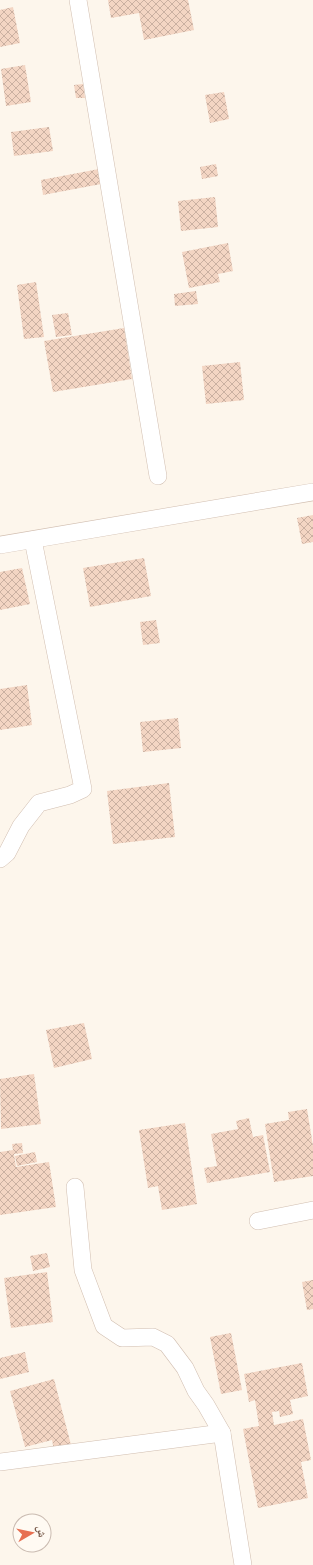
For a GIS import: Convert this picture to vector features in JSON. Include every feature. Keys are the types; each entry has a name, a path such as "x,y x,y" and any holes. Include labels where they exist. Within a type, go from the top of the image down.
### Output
{"street":[{"path":"78,0 158,476"},
{"path":"0,545 313,492"},
{"path":"0,859 7,853 21,826 39,803 70,795 83,789 33,540"},
{"path":"75,1187 83,1270 104,1326 122,1338 153,1337 167,1344 185,1368 196,1391 222,1433 243,1565"},
{"path":"258,1221 313,1210"},
{"path":"0,1462 222,1433"}],"building":[{"path":"108,0 188,0 194,30 144,40 139,13 111,18"},
{"path":"13,7 20,43 0,47 0,10"},
{"path":"25,65 31,102 6,106 1,69"},
{"path":"83,84 85,98 76,98 74,85"},
{"path":"224,92 229,119 210,123 205,95"},
{"path":"49,127 53,151 14,156 11,132"},
{"path":"216,164 218,176 202,179 200,167"},
{"path":"99,169 101,184 43,195 41,180"},
{"path":"215,197 218,227 181,231 178,201"},
{"path":"228,243 233,271 218,274 220,282 189,288 182,252"},
{"path":"36,282 44,337 24,339 17,285"},
{"path":"196,291 198,304 175,306 174,294"},
{"path":"68,313 72,335 56,337 52,315"},
{"path":"124,328 132,379 53,392 44,341"},
{"path":"240,362 244,400 206,404 202,366"},
{"path":"313,515 313,542 302,544 297,518"},
{"path":"144,558 151,596 90,607 83,568"},
{"path":"22,568 30,604 0,610 0,572"},
{"path":"156,620 160,643 143,645 140,622"},
{"path":"27,685 32,725 0,730 0,689"},
{"path":"178,718 181,748 143,752 140,722"},
{"path":"169,783 175,837 113,844 107,791"},
{"path":"84,1023 92,1059 54,1068 46,1030"},
{"path":"34,1074 41,1124 1,1129 0,1079"},
{"path":"307,1109 313,1146 313,1176 274,1182 265,1124 289,1120 288,1112"},
{"path":"249,1118 253,1137 263,1135 270,1172 207,1183 204,1168 217,1166 211,1134 238,1129 236,1121"},
{"path":"185,1123 197,1204 162,1210 158,1186 148,1188 139,1130"},
{"path":"22,1143 23,1153 14,1154 16,1167 49,1162 56,1207 0,1215 0,1152 13,1150 12,1144"},
{"path":"35,1152 37,1162 17,1166 15,1156"},
{"path":"47,1253 50,1267 33,1271 30,1256"},
{"path":"47,1272 53,1322 11,1328 4,1278"},
{"path":"313,1280 313,1309 307,1310 302,1282"},
{"path":"231,1333 242,1390 221,1394 210,1337"},
{"path":"25,1352 29,1372 0,1379 0,1358"},
{"path":"302,1363 308,1396 290,1400 293,1414 280,1417 279,1411 272,1412 274,1425 303,1419 311,1460 301,1462 308,1498 258,1508 243,1429 259,1426 255,1400 249,1402 244,1374"},
{"path":"54,1379 71,1445 54,1450 52,1440 25,1447 10,1391"}]}
